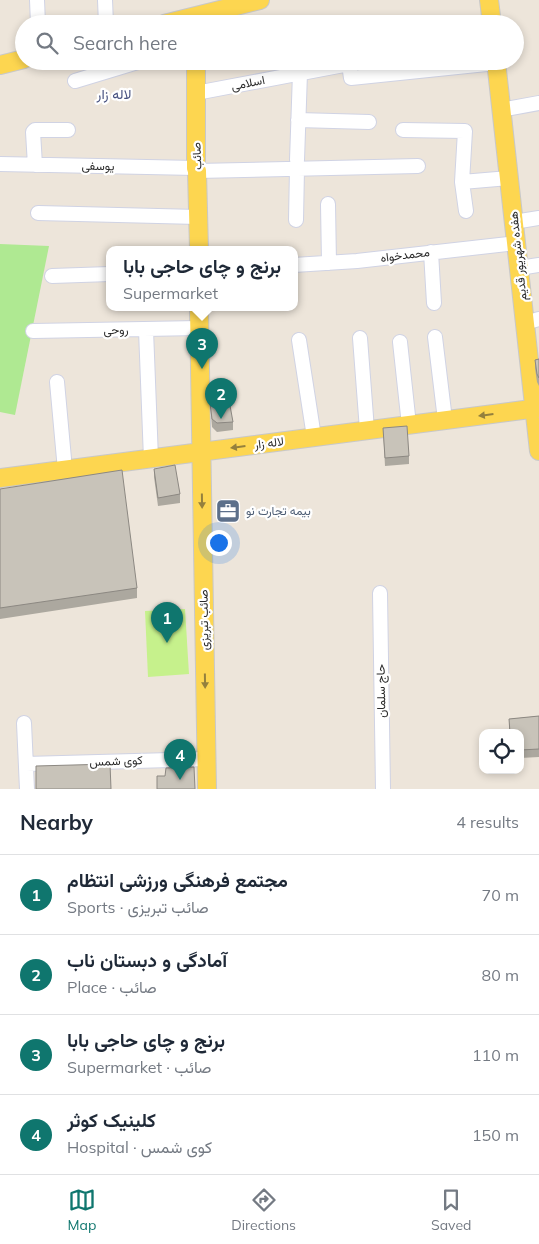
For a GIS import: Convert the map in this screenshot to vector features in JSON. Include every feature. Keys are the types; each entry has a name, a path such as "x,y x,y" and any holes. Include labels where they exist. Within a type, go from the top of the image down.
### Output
{"main road":[{"path":"195,13 260,0"},
{"path":"489,0 491,15"},
{"path":"0,64 15,61"},
{"name":"صائب","path":"196,70 196,169 199,246"},
{"name":"هفده شهریور قدیم","path":"497,70 519,268 532,321 539,451"},
{"path":"199,311 201,452"},
{"name":"لاله زار","path":"0,478 537,408"},
{"name":"صائب تبریزی","path":"201,452 207,789"}],"street":[{"path":"36,0 37,15"},
{"path":"105,0 106,15"},
{"path":"75,80 110,70"},
{"name":"اسلامی","path":"196,93 316,70"},
{"name":"اسلامی","path":"350,70 351,78 424,70"},
{"path":"296,220 300,73"},
{"path":"501,110 539,103"},
{"path":"298,120 369,122"},
{"path":"35,165 33,132 36,130 68,130"},
{"path":"403,130 465,131 462,182 466,211"},
{"name":"یوسفی","path":"0,164 196,169 297,164 418,166"},
{"path":"462,182 509,178"},
{"path":"328,204 329,263"},
{"path":"38,213 198,217"},
{"path":"514,222 539,218"},
{"name":"محمدخواه","path":"298,265 516,243"},
{"path":"430,252 434,303"},
{"path":"519,268 539,265"},
{"path":"52,276 106,274"},
{"name":"روحی","path":"33,331 199,328"},
{"path":"146,330 150,459"},
{"path":"435,337 446,420"},
{"path":"360,338 367,430"},
{"path":"299,340 314,437"},
{"path":"400,342 409,425"},
{"path":"57,382 65,470"},
{"name":"حاج سلمان","path":"380,593 382,789"},
{"path":"24,723 27,789"},
{"name":"کوی شمس","path":"26,764 207,759"}],"green space":[{"path":"0,244 49,246 15,415 0,412"},
{"path":"185,609 189,674 148,677 145,611"}],"building":[{"path":"539,359 539,378 535,360"},
{"path":"229,400 233,422 217,423 212,419 210,403"},
{"path":"407,426 409,456 385,458 383,428"},
{"path":"175,465 180,494 158,498 154,469"},
{"path":"122,470 137,588 0,608 0,489"},
{"path":"539,716 539,749 524,750 524,729 510,729 509,719"},
{"path":"110,764 111,789 36,789 36,766"},
{"path":"194,767 195,789 157,789 157,776 165,776 166,768"}],"place":[{"name":"برنج و چای حاجی بابا","path":"202,369"},
{"name":"آمادگی و دبستان ناب","path":"221,419"},
{"name":"بیمه تجارت نو","path":"228,511"},
{"name":"مجتمع فرهنگی ورزشی انتظام","path":"167,643"},
{"name":"کلینیک کوثر","path":"180,780"}],"district":[{"name":"لاله زار","path":"114,94"}]}
